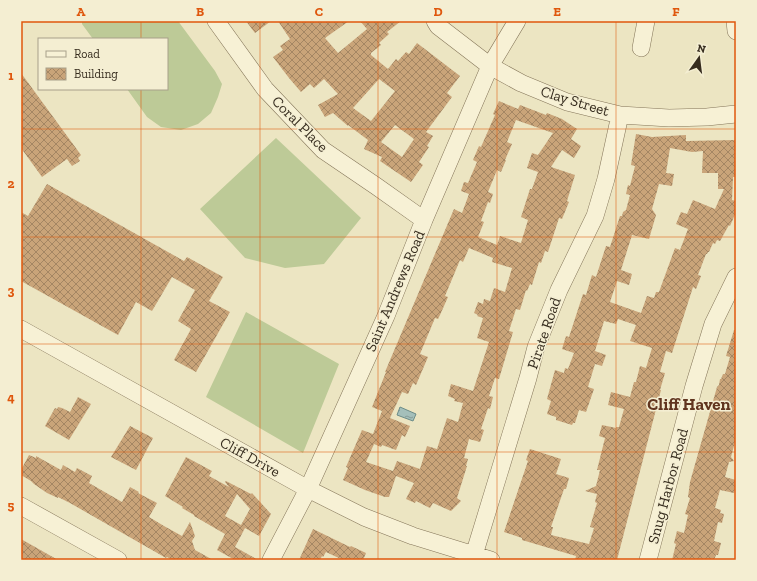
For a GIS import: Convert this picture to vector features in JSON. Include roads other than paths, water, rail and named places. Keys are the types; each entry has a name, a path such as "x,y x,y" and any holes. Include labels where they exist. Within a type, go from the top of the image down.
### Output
{"street":[{"name":"Coral Place","path":"216,21 266,89 324,150 424,220"},
{"name":"Clay Street","path":"435,21 438,26 490,66 521,83 567,102 620,115 669,118 707,117 736,114"},
{"name":"Saint Andrews Road","path":"271,560 308,489 386,316 424,220 490,66 517,21"},
{"path":"641,48 646,21"},
{"path":"735,21 736,31"},
{"name":"Pirate Road","path":"474,555 536,347 559,290 595,216 606,178 620,115"},
{"name":"Snug Harbor Road","path":"648,560 694,386 713,324 736,277"},
{"name":"Cliff Drive","path":"21,329 308,489 364,517 413,536 490,560"},
{"path":"21,506 118,560"}],"water":[{"path":"400,407 416,414 413,421 397,415"}],"district":[{"name":"Cliff Haven","path":"689,404"}]}
